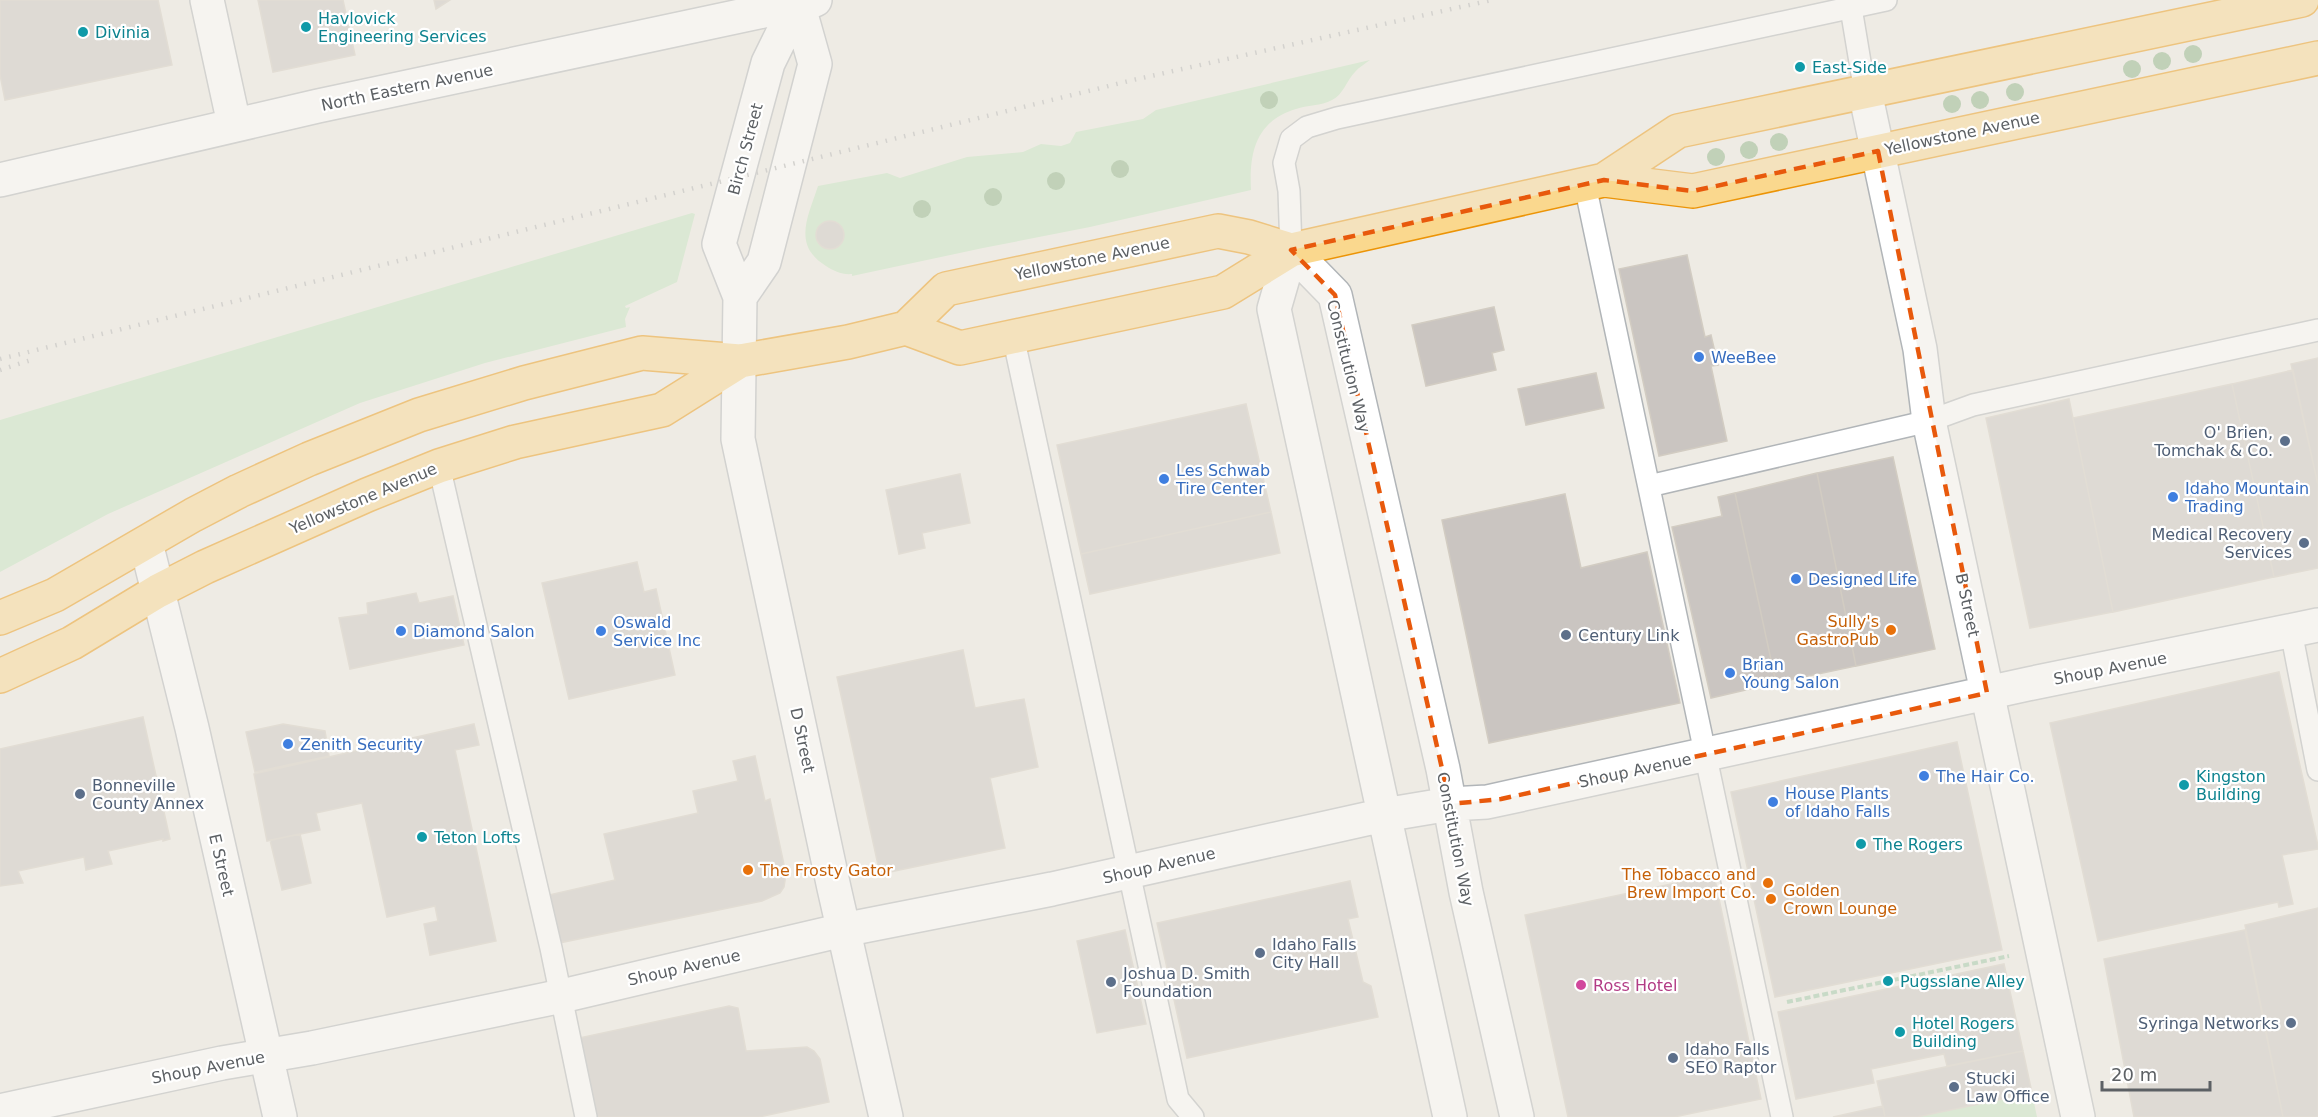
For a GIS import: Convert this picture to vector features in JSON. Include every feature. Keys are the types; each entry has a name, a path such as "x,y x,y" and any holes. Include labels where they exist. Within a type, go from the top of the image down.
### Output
{"highway":[{"name":"Yellowstone Avenue","path":"1595,183 1678,131 2302,0"},
{"name":"Yellowstone Avenue","path":"906,328 960,348 1222,292 1292,250 1595,183 1693,191 2318,58"},
{"name":"Yellowstone Avenue","path":"0,618 55,595 239,491 309,459 419,415 524,383 642,353 740,361 849,342 906,328 946,290 1218,231 1249,237 1292,250"},
{"name":"Yellowstone Avenue","path":"0,676 72,643 158,591 239,551 439,466 515,442 662,410 740,361"}],"street":[{"path":"207,0 234,124"},
{"path":"740,297 764,262 816,64 803,1"},
{"name":"North Eastern Avenue","path":"0,180 234,124 803,1"},
{"name":"Birch Street","path":"740,361 740,297 719,244 768,63 803,1"},
{"name":"B Street","path":"1865,92 1920,349 1929,421 2078,1117"},
{"path":"1292,250 1274,309 1450,1117"},
{"name":"Constitution Way","path":"1292,250 1335,295 1450,804 1466,892 1517,1117"},
{"name":"D Street","path":"740,361 738,439 843,930 886,1117"},
{"name":"E Street","path":"146,543 192,728 280,1117"},
{"name":"Shoup Avenue","path":"0,1111 562,996 843,930 1130,872 1384,815 1450,804 1486,802 1987,693 2304,628"}],"lane":[{"path":"1292,250 1290,191 1284,163 1291,139 1307,127 1336,118 1886,0"},
{"path":"1851,8 1865,92"},
{"path":"1595,183 1649,486 1782,1117"},
{"path":"1649,486 1929,421 1973,405 2318,330"},
{"path":"1013,336 1178,1099 1193,1117"},
{"path":"439,466 562,996 586,1117"},
{"path":"2304,628 2318,770"}],"path":[{"path":"1759,1008 2010,956"}],"highlighted area":[{"path":"1878,151 1987,693 1501,799 1450,804 1335,295 1291,250 1604,180 1693,191"}],"green space":[{"path":"1370,60 1352,75 1336,98 1282,114 1272,121 1258,140 1254,151 1251,190 1090,227 852,276 852,274 832,270 815,258 806,240 807,219 818,186 887,173 900,178 967,157 1023,152 1041,144 1061,146 1070,143 1076,132 1143,119 1156,110"},
{"path":"692,213 695,214 677,282 625,306 630,307 625,319 626,327 485,363 360,403 108,514 0,572 0,420"},
{"path":"2032,1093 2037,1117 1917,1117"}],"building":[{"name":"Divinia","path":"0,0 158,0 172,65 5,100 0,75"},
{"name":"Havlovick Engineering Services","path":"258,0 343,0 355,55 273,72"},
{"path":"434,0 450,0 436,9"},
{"path":"830,221 840,225 844,235 840,245 830,249 820,245 816,235 820,225"},
{"path":"1687,255 1705,337 1711,335 1718,365 1711,366 1727,441 1659,456 1619,269"},
{"path":"1494,307 1504,350 1492,353 1496,370 1426,386 1412,325"},
{"path":"2318,358 2318,485 2291,364"},
{"path":"2293,370 2318,485 2318,568 2274,577 2232,384"},
{"path":"1596,373 1604,408 1526,425 1518,389"},
{"name":"Idaho Mountain Trading","path":"2232,384 2274,577 2113,612 2073,418"},
{"path":"2069,399 2113,612 2030,628 1986,418"},
{"name":"Les Schwab Tire Center","path":"1246,404 1271,512 1081,554 1057,445"},
{"path":"1893,457 1935,649 1856,666 1817,473"},
{"name":"Designed Life","path":"1817,473 1856,666 1776,683 1735,493"},
{"path":"960,474 970,523 922,533 925,548 899,554 886,490"},
{"path":"1735,493 1776,683 1711,698 1672,527 1722,516 1718,497"},
{"name":"Century Link","path":"1565,494 1581,568 1647,552 1680,703 1489,743 1442,520"},
{"path":"1271,512 1280,553 1090,594 1081,554"},
{"path":"637,562 644,592 656,589 675,675 569,699 542,583"},
{"name":"Diamond Salon","path":"416,593 419,603 453,596 464,645 350,669 339,618 368,614 367,603"},
{"path":"963,650 975,708 1024,699 1038,767 990,778 1005,848 880,874 837,677"},
{"name":"Kingston Building","path":"2279,672 2318,846 2318,849 2282,855 2293,904 2279,907 2278,902 2098,941 2050,723"},
{"name":"Bonneville County Annex","path":"143,717 170,839 108,851 112,864 86,870 84,857 18,871 23,883 0,886 0,749"},
{"name":"Zenith Security","path":"283,724 325,731 329,756 255,772 246,732"},
{"name":"Teton Lofts","path":"474,724 479,745 455,750 496,941 430,955 424,924 438,921 435,906 387,917 362,803 316,813 320,830 267,841 254,774"},
{"name":"The Rogers","path":"1957,742 2002,950 1775,997 1731,792"},
{"path":"755,756 765,801 770,799 786,874 784,887 780,893 762,901 559,943 549,895 615,880 604,834 698,813 693,791 738,781 733,761"},
{"path":"300,834 311,883 282,890 270,840"},
{"path":"1714,875 1761,1099 1674,1117 1568,1117 1525,915"},
{"name":"Idaho Falls City Hall","path":"1350,881 1358,917 1348,919 1363,982 1371,986 1378,1017 1187,1058 1157,923"},
{"name":"Syringa Networks","path":"2318,908 2318,1117 2283,1117 2245,925"},
{"name":"Joshua D. Smith Foundation","path":"1125,930 1146,1024 1097,1033 1077,941"},
{"path":"2245,930 2283,1117 2134,1117 2104,959"},
{"name":"Hotel Rogers Building","path":"2004,964 2023,1051 1947,1066 1944,1054 1871,1069 1874,1083 1796,1099 1778,1012"},
{"path":"729,1006 738,1008 746,1051 807,1047 814,1051 820,1059 829,1102 759,1117 597,1117 579,1038"},
{"name":"Stucki Law Office","path":"2023,1051 2032,1093 1917,1117 1885,1117 1877,1081"},
{"path":"1883,1106 1885,1117 1833,1117"}],"railway":[{"path":"0,359 1133,80 1492,0"},
{"path":"0,370 31,360"}],"place":[{"name":"Havlovick Engineering Services","path":"306,27"},
{"name":"Divinia","path":"83,32"},
{"name":"East-Side","path":"1800,67"},
{"name":"WeeBee","path":"1699,357"},
{"name":"O' Brien, Tomchak & Co.","path":"2285,441"},
{"name":"Les Schwab Tire Center","path":"1164,479"},
{"name":"Idaho Mountain Trading","path":"2173,497"},
{"name":"Medical Recovery Services","path":"2304,543"},
{"name":"Designed Life","path":"1796,579"},
{"name":"Sully's GastroPub","path":"1891,630"},
{"name":"Diamond Salon","path":"401,631"},
{"name":"Oswald Service Inc","path":"601,631"},
{"name":"Century Link","path":"1566,635"},
{"name":"Brian Young Salon","path":"1730,673"},
{"name":"Zenith Security","path":"288,744"},
{"name":"The Hair Co.","path":"1924,776"},
{"name":"Kingston Building","path":"2184,785"},
{"name":"Bonneville County Annex","path":"80,794"},
{"name":"House Plants of Idaho Falls","path":"1773,802"},
{"name":"Teton Lofts","path":"422,837"},
{"name":"The Rogers","path":"1861,844"},
{"name":"The Frosty Gator","path":"748,870"},
{"name":"The Tobacco and Brew Import Co.","path":"1768,883"},
{"name":"Golden Crown Lounge","path":"1771,899"},
{"name":"Idaho Falls City Hall","path":"1260,953"},
{"name":"Pugsslane Alley","path":"1888,981"},
{"name":"Joshua D. Smith Foundation","path":"1111,982"},
{"name":"Ross Hotel","path":"1581,985"},
{"name":"Syringa Networks","path":"2291,1023"},
{"name":"Hotel Rogers Building","path":"1900,1032"},
{"name":"Idaho Falls SEO Raptor","path":"1673,1058"},
{"name":"Stucki Law Office","path":"1954,1087"}]}
